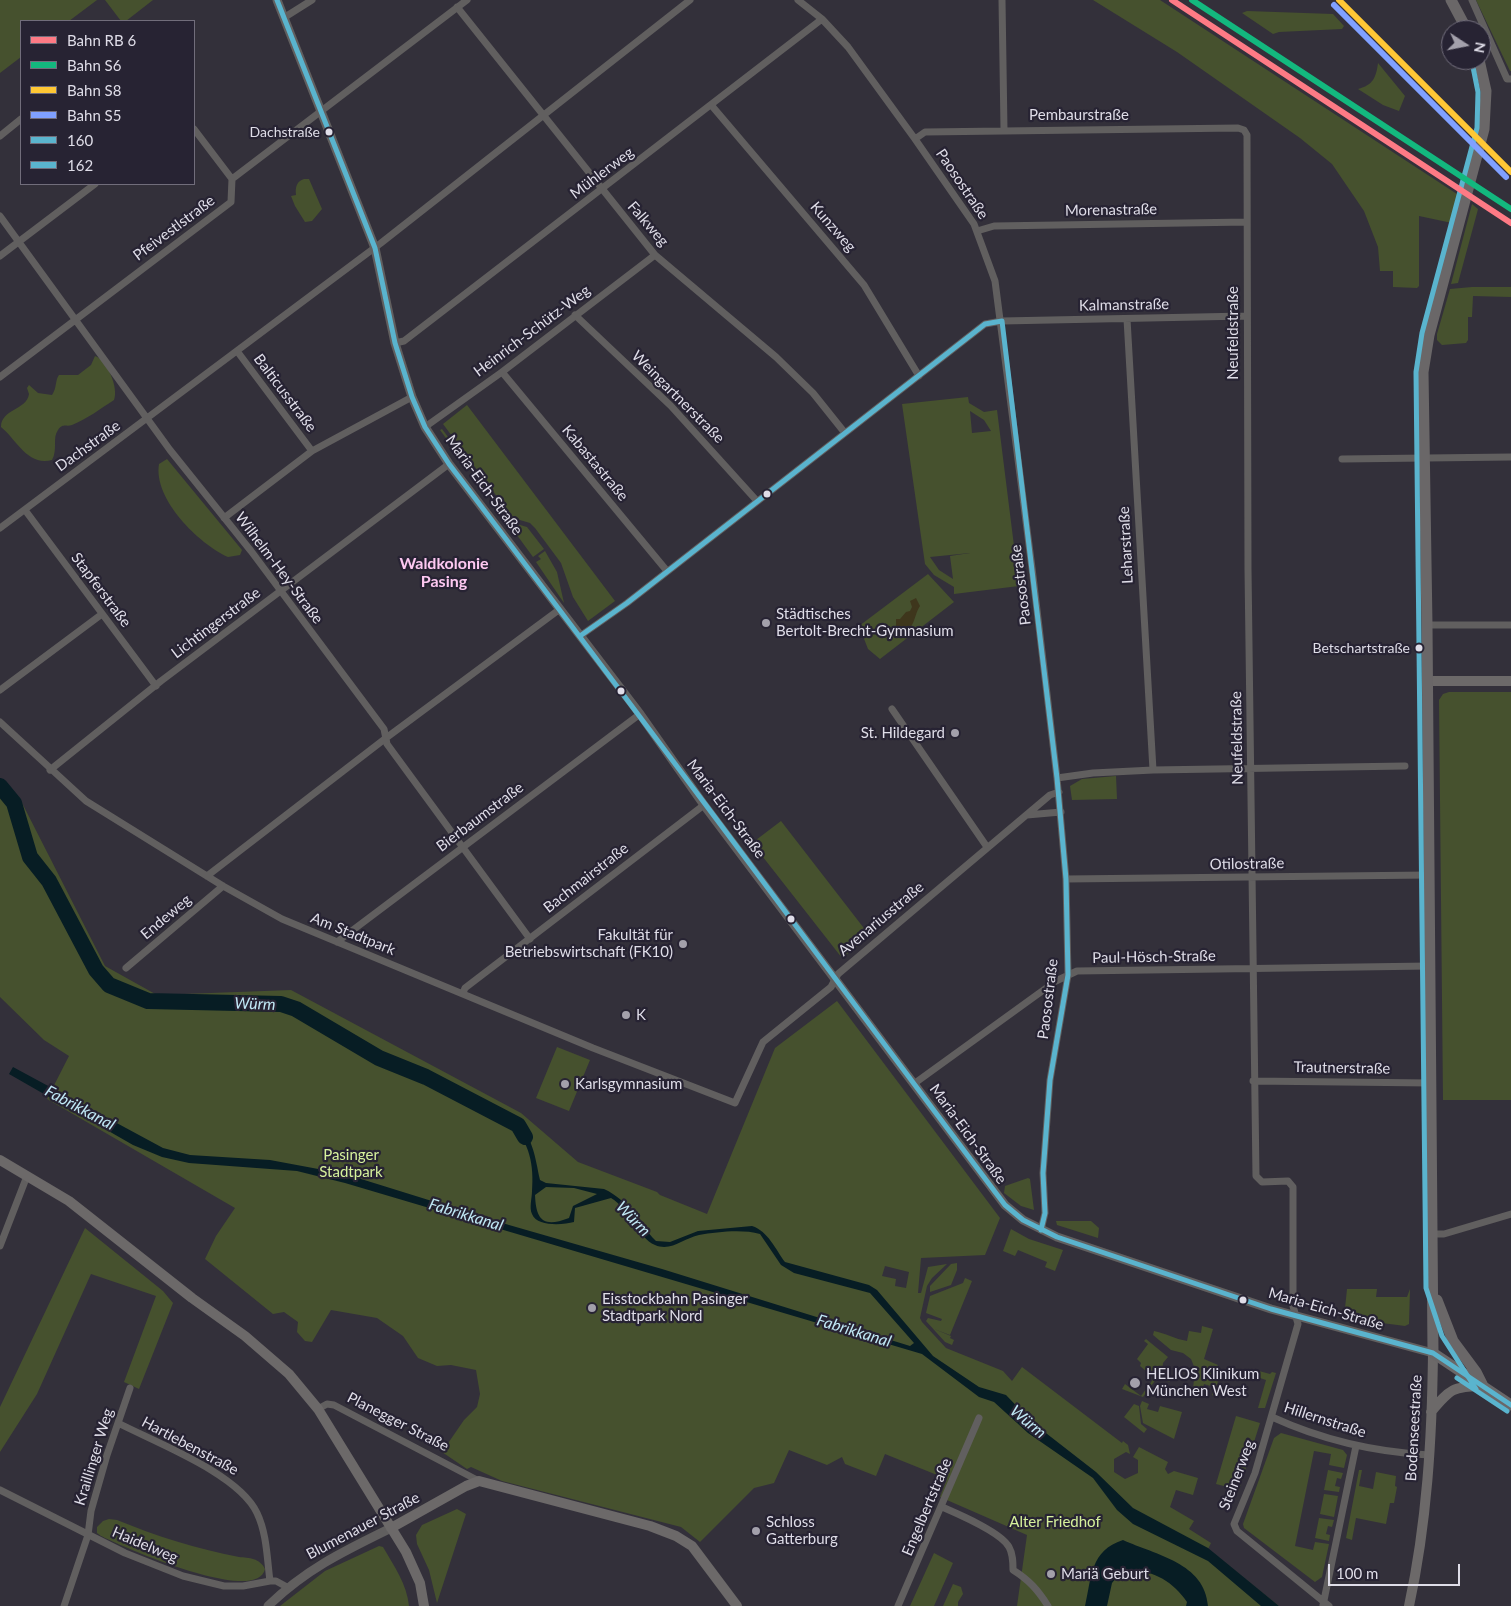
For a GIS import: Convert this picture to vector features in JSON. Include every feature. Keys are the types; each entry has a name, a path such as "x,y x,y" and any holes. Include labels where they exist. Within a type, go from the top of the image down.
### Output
{"main road":[{"path":"1451,0 1462,20"},
{"name":"Bodenseestraße","path":"1409,1606 1421,1542 1429,1455 1433,1353 1428,681 1424,456 1425,350 1484,129 1486,91 1481,70"},
{"path":"1428,681 1511,681"},
{"path":"0,1160 69,1201 192,1298 272,1356 318,1409 391,1528 415,1569 420,1583 424,1606"},
{"path":"1433,1287 1446,1328 1456,1347 1476,1372 1482,1386"},
{"path":"1433,1353 1511,1406"},
{"path":"1431,1412 1453,1389 1460,1386 1482,1386"},
{"name":"Blumenauer Straße","path":"391,1528 466,1486 479,1481"},
{"name":"Planegger Straße","path":"479,1481 650,1526 676,1536 692,1546 735,1605"}],"street":[{"name":"Maria-Eich-Straße","path":"278,0 375,248 395,343 412,397 425,427 448,464 640,714 704,805 915,1083 1001,1201 1018,1217 1041,1230 1271,1309 1433,1353"},
{"path":"285,17 312,0"},
{"path":"195,130 232,178 467,0"},
{"name":"Dachstraße","path":"0,528 375,248 690,0"},
{"name":"Paosostraße","path":"798,0 822,19 848,47 915,138 977,231 995,281 1002,321 1059,792 1066,879 1068,975 1050,1080 1043,1173 1045,1213 1041,1230"},
{"path":"1002,0 1004,129"},
{"path":"1472,0 1508,79 1511,79"},
{"name":"Falkweg","path":"457,7 655,255 776,357 813,393 845,433"},
{"name":"Mühlerweg","path":"395,343 404,341 712,106 822,19"},
{"name":"Kunzweg","path":"712,106 864,285 920,376"},
{"path":"0,136 20,120"},
{"name":"Pembaurstraße","path":"915,138 925,132 1004,129 1238,128 1244,130"},
{"name":"Neufeldstraße","path":"1244,130 1247,135 1246,316 1256,1176 1262,1182 1288,1181 1293,1187 1293,1306 1295,1315"},
{"name":"Pfeivestlstraße","path":"0,377 231,202 232,178"},
{"path":"0,256 94,185"},
{"name":"Wilhelm-Hey-Straße","path":"0,216 148,419 384,729 387,744 530,939"},
{"name":"Morenastraße","path":"977,231 994,226 1247,222"},
{"name":"Heinrich-Schütz-Weg","path":"425,427 502,372 655,255"},
{"name":"Weingartnerstraße","path":"575,315 671,406 757,501"},
{"name":"Kalmanstraße","path":"580,636 667,571 985,324 1002,321 1246,316"},
{"name":"Leharstraße","path":"1127,319 1153,770"},
{"name":"Balticusstraße","path":"236,351 312,451"},
{"name":"Kabastastraße","path":"502,372 667,571"},
{"path":"224,518 312,451 412,397"},
{"path":"1342,459 1424,456 1511,457"},
{"name":"Lichtingerstraße","path":"50,770 156,686 448,464"},
{"name":"Stapferstraße","path":"25,510 156,686"},
{"path":"207,876 386,738 560,609"},
{"path":"0,690 102,614"},
{"path":"1427,625 1511,625"},
{"path":"892,709 987,847"},
{"name":"Bierbaumstraße","path":"337,942 640,714"},
{"name":"Am Stadtpark","path":"0,722 50,770 100,811 223,886 282,919 595,1049 735,1103"},
{"path":"1057,778 1093,773 1153,770 1405,766"},
{"name":"Avenariusstraße","path":"735,1103 763,1042 831,987 835,978 1026,814 1050,795 1059,792"},
{"name":"Bachmairstraße","path":"463,994 465,988 704,805"},
{"path":"1026,814 1061,812"},
{"name":"Otilostraße","path":"1066,879 1428,875"},
{"name":"Endeweg","path":"126,968 223,886"},
{"name":"Paul-Hösch-Straße","path":"915,1083 1056,981 1077,971 1429,966"},
{"name":"Trautnerstraße","path":"1254,1081 1430,1083"},
{"path":"0,1246 27,1176"},
{"path":"1432,1234 1444,1234 1511,1214"},
{"name":"Steinerweg","path":"1295,1315 1298,1324 1297,1332 1255,1473 1234,1524 1237,1531 1325,1605"},
{"name":"Kraillinger Weg","path":"64,1606 88,1535 91,1511 130,1388"},
{"name":"Planegger Straße","path":"318,1409 327,1404 334,1405 479,1481"},
{"name":"Hillernstraße","path":"1272,1417 1298,1429 1356,1446 1429,1455"},
{"name":"Engelbertstraße","path":"898,1606 979,1418"},
{"name":"Hartlebenstraße","path":"118,1423 210,1470 234,1484 248,1497 265,1535 270,1581"},
{"path":"1325,1605 1356,1446"},
{"name":"Haidelweg","path":"0,1490 88,1535 159,1567 206,1583 243,1586 270,1581 287,1587"},
{"path":"942,1507 982,1525 1008,1544 1012,1556 1013,1570 1027,1578 1037,1588 1048,1606"},
{"name":"Blumenauer Straße","path":"268,1606 287,1587 320,1564 391,1528"}],"green space":[{"path":"0,0 97,0 70,20 20,20 20,58 0,73"},
{"path":"105,0 153,0 127,20 120,20"},
{"path":"1093,0 1160,0 1460,196 1452,223 1419,216 1419,286 1417,288 1393,287 1393,271 1380,271 1378,247 1364,211 1332,164 1300,138 1177,52"},
{"path":"1476,0 1511,0 1511,71 1491,31 1491,20 1486,20"},
{"path":"1247,11 1333,14 1344,26 1342,29 1279,32 1273,34 1242,13"},
{"path":"1378,63 1405,96 1399,111 1383,105 1358,89 1373,80"},
{"path":"304,179 309,179 322,209 312,221 305,222 291,196 296,195 297,185"},
{"path":"1472,204 1478,209 1477,213 1458,283 1451,284"},
{"path":"1511,287 1511,297 1473,296 1472,317 1468,317 1468,340 1466,343 1442,345 1437,340 1437,334 1450,289"},
{"path":"95,356 104,363 111,375 115,389 114,400 83,420 60,428 55,437 55,452 52,460 44,461 29,456 1,427 5,416 24,403 29,394 27,388 29,385 38,393 52,395 59,375 78,375 91,365"},
{"path":"968,397 969,403 984,412 997,410 1019,586 954,594 954,587 934,575 925,564 902,404","holes":["970,411 984,420 991,431 972,433","970,553 950,556 953,579 939,570 930,557"]},
{"path":"467,405 615,601 588,621 573,597 561,563 530,523 513,518 443,424"},
{"path":"442,429 513,523 527,527 544,549 533,557 440,430"},
{"path":"167,459 242,550 240,555 228,557 216,551 180,519 163,491 159,478 159,464"},
{"path":"545,551 557,572 564,603 536,562 541,559 538,556"},
{"path":"928,574 954,602 880,659 868,649 859,626"},
{"path":"1449,692 1511,692 1511,1100 1443,1100 1439,700 1443,694"},
{"path":"1116,776 1117,799 1072,800 1070,786 1082,779"},
{"name":"Pasinger Stadtpark","path":"0,781 19,797 105,966 157,995 291,990 521,1113 578,1162 657,1192 660,1195 707,1214 775,1048 837,1001 1000,1218 985,1255 921,1258 918,1293 921,1293 928,1267 947,1264 932,1278 927,1286 920,1318 922,1322 946,1348 1003,1371 1012,1381 1022,1367 1122,1443 1123,1441 1128,1445 1130,1454 1126,1452 1114,1459 1114,1472 1125,1479 1138,1473 1138,1460 1133,1457 1139,1447 1168,1462 1165,1469 1168,1474 1174,1471 1198,1478 1193,1495 1176,1490 1170,1507 1194,1521 1189,1529 1211,1543 1208,1549 1279,1606 1017,1606 1027,1535 940,1497 947,1479 885,1454 876,1476 845,1464 842,1457 827,1465 789,1450 774,1483 754,1488 700,1542 681,1527 502,1481 471,1467 467,1469 442,1452 464,1420 477,1407 480,1394 476,1370 451,1365 437,1366 418,1358 403,1336 377,1318 331,1310 312,1342 305,1341 297,1332 298,1322 284,1312 273,1314 205,1259 216,1236 235,1208 47,1099 69,1056 44,1040 0,997","holes":["885,1266 909,1272 906,1288 895,1286 896,1279 882,1276"]},
{"path":"781,821 870,936 842,958 752,843"},
{"path":"557,1047 590,1060 569,1111 536,1098"},
{"path":"1028,1178 1030,1179 1034,1210 1021,1206 1004,1193 1005,1186"},
{"path":"1056,1221 1091,1221 1099,1228 1098,1238 1057,1225"},
{"path":"85,1228 163,1291 173,1303 139,1389 124,1382 156,1296 91,1274 37,1394 0,1452 0,1407"},
{"path":"1011,1229 1029,1239 1063,1250 1055,1271 1045,1267 1047,1262 1018,1250 1015,1256 1003,1251"},
{"path":"957,1263 957,1270 951,1285 930,1292 930,1286 951,1264"},
{"path":"965,1278 972,1281 950,1335 934,1329 951,1336 950,1338 954,1340 952,1345 945,1342 926,1321 928,1318 941,1321 942,1319 926,1313 930,1296 963,1283"},
{"path":"1347,1289 1377,1289 1376,1297 1407,1297 1410,1289 1409,1324 1405,1326 1344,1318"},
{"path":"1202,1326 1213,1329 1204,1359 1218,1365 1216,1370 1220,1374 1214,1396 1212,1395 1214,1387 1204,1384 1202,1392 1193,1389 1195,1369 1191,1359 1183,1353 1171,1350 1153,1335 1154,1331 1187,1341 1189,1331 1201,1333"},
{"path":"1146,1339 1168,1357 1163,1363 1162,1372 1170,1382 1157,1378 1143,1397 1122,1389 1125,1384 1141,1396 1154,1378 1140,1366 1141,1363 1137,1359 1148,1344 1144,1341"},
{"path":"1259,1371 1270,1374 1272,1372 1276,1373 1265,1408 1258,1408 1266,1380 1257,1377"},
{"path":"1142,1401 1149,1404 1147,1409 1158,1412 1160,1406 1182,1412 1174,1439 1143,1423 1140,1406"},
{"path":"1134,1404 1139,1406 1141,1424 1147,1429 1144,1433 1124,1417"},
{"path":"1236,1416 1260,1423 1239,1490 1216,1484"},
{"path":"1281,1433 1343,1450 1347,1455 1344,1468 1329,1465 1331,1454 1314,1451 1295,1546 1313,1550 1315,1542 1329,1544 1322,1577 1315,1582 1244,1528 1243,1524 1274,1438"},
{"path":"1328,1470 1343,1473 1341,1479 1337,1478 1335,1486 1340,1487 1339,1492 1324,1490"},
{"path":"1359,1470 1362,1470 1359,1486 1373,1489 1376,1472 1396,1476 1395,1486 1397,1487 1394,1503 1390,1503 1386,1524 1356,1518 1352,1540 1346,1538"},
{"path":"1324,1494 1338,1496 1334,1517 1320,1514"},
{"path":"457,1509 466,1514 437,1603 429,1570 417,1544 416,1535 422,1525"},
{"path":"1319,1518 1334,1520 1332,1527 1328,1526 1326,1534 1330,1535 1329,1541 1315,1538"},
{"path":"109,1519 117,1520 192,1546 254,1559 263,1565 265,1569 257,1579 239,1581 215,1578 188,1570 160,1561 101,1536 97,1533 97,1527 103,1521"},
{"path":"379,1546 383,1547 399,1575 406,1590 409,1606 280,1606 325,1571"},
{"path":"934,1553 953,1563 934,1606 910,1606"},
{"path":"953,1584 961,1587 963,1594 958,1602 958,1606 943,1606"}],"sand":[{"path":"916,598 920,606 912,626 900,631 901,628 896,626 896,619 900,619 906,612 910,611 912,607 910,601"}],"water":[{"name":"Fabrikkanal","path":"13,1067 163,1148 190,1155 270,1160 345,1174 910,1346 914,1343 870,1293 794,1273 781,1265 760,1234 738,1231 714,1233 699,1235 672,1246 661,1247 649,1241 624,1209 611,1198 575,1208 574,1222 551,1224 539,1221 532,1214 531,1209 532,1173 527,1147 511,1125 513,1120 529,1139 535,1155 540,1180 546,1183 604,1189 627,1206 656,1241 670,1242 698,1231 752,1226 758,1228 767,1236 785,1262 869,1285 877,1290 933,1356 979,1387 1006,1395 1033,1423 1096,1472 1133,1508 1208,1548 1279,1606 1261,1606 1208,1561 1133,1524 1117,1510 1093,1478 1028,1433 994,1402 979,1397 922,1354 345,1183 297,1171 189,1163 162,1157 133,1145 9,1074","holes":["546,1187 574,1188 597,1194 573,1206 569,1218 547,1222 539,1216 535,1195"]},
{"path":"1123,1540 1177,1562 1188,1570 1205,1591 1208,1606 1186,1606 1187,1602 1181,1594 1159,1577 1142,1571 1122,1571 1112,1583 1107,1606 1085,1606 1091,1575 1098,1558 1112,1545"}],"waterway":[{"name":"Würm","path":"0,786 14,803 30,857 49,881 96,970 109,985 148,1001 281,1004 296,1009 379,1058 426,1077 518,1125 525,1137"}],"transit line":[{"name":"160","path":"277,0 375,248 395,343 412,397 425,427 449,464 589,648 1005,1205 1023,1220 1057,1237 1271,1309 1433,1353 1511,1405"},
{"path":"1172,0 1511,223"},
{"name":"162","path":"1474,70 1478,92 1477,128 1422,333 1416,372 1426,1288 1442,1336 1476,1389"},
{"name":"160","path":"580,636 627,603 985,324 1002,321 1057,778 1066,879 1068,975 1050,1080 1043,1173 1045,1213 1041,1230"},
{"name":"162","path":"1457,1378 1507,1411"}],"rail line":[{"name":"S6","path":"1192,0 1511,209"},
{"name":"S8","path":"1339,0 1511,172"},
{"name":"S5","path":"1334,5 1506,177"}],"place":[{"name":"Dachstraße","path":"329,132"},
{"name":"Städtisches Bertolt-Brecht-Gymnasium","path":"766,623"},
{"name":"Betschartstraße","path":"1419,648"},
{"name":"St. Hildegard","path":"955,733"},
{"name":"Fakultät für Betriebswirtschaft (FK10)","path":"683,944"},
{"name":"K","path":"626,1015"},
{"name":"Karlsgymnasium","path":"565,1084"},
{"name":"Eisstockbahn Pasinger Stadtpark Nord","path":"592,1308"},
{"name":"HELIOS Klinikum München West","path":"1135,1383"},
{"name":"Schloss Gatterburg","path":"756,1531"},
{"name":"Mariä Geburt","path":"1051,1574"}],"district":[{"name":"Waldkolonie Pasing","path":"444,573"}],"park label":[{"name":"Alter Friedhof","path":"1055,1522"}]}
